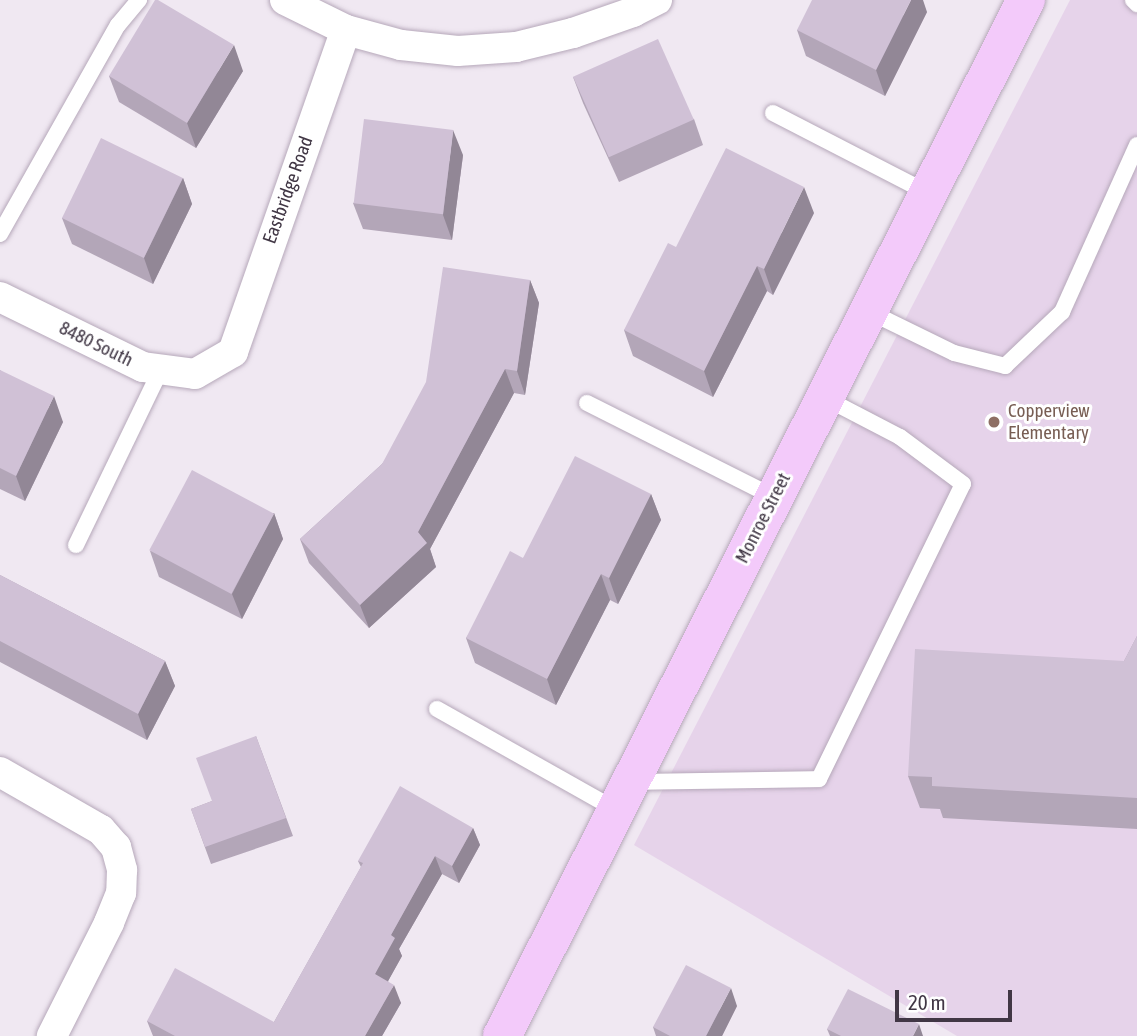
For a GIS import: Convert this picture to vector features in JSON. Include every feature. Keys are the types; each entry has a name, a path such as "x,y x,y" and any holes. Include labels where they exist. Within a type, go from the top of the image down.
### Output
{"street":[{"path":"285,0 346,30 401,45 458,51 516,47 573,33 633,12 657,0"},
{"name":"Monroe Street","path":"502,1036 1026,0"},
{"name":"Eastbridge Road","path":"233,352 346,30"},
{"name":"8480 South","path":"0,298 143,367 195,374 233,352"},
{"path":"0,772 80,814 101,830 116,847 121,870 121,893 52,1036"}],"lane":[{"path":"0,234 118,25 139,0"},
{"path":"1133,0 1137,4"},
{"path":"773,113 928,193"},
{"path":"868,312 954,353 1005,366 1062,312 1137,145"},
{"path":"76,545 161,369"},
{"path":"437,709 623,796 819,779 963,484 900,437 824,397"},
{"path":"587,403 774,497"}],"shaded area":[{"name":"Copperview Elementary","path":"1070,0 1137,0 1137,1036 957,1036 634,845"}],"building":[{"path":"155,0 234,45 187,123 109,76"},
{"path":"812,0 911,0 876,70 797,30"},
{"path":"658,39 694,119 609,157 573,77"},
{"path":"364,119 453,130 443,214 354,203"},
{"path":"101,138 183,178 144,258 62,218"},
{"path":"726,148 804,187 764,269 757,266 704,371 624,330 668,243 676,247"},
{"path":"443,267 530,280 517,371 505,369 418,532 427,543 360,605 300,539 382,464 426,382"},
{"path":"0,370 54,396 16,476 0,468"},
{"path":"575,456 651,494 609,578 601,574 547,679 466,638 510,551 523,558"},
{"path":"192,470 274,514 231,594 149,550"},
{"path":"0,575 165,661 138,714 0,641"},
{"path":"1137,636 1137,798 932,786 932,777 908,776 915,649 1124,661"},
{"path":"256,736 286,818 205,847 191,809 212,801 196,758"},
{"path":"400,786 473,828 452,866 435,856 391,935 395,938 375,974 394,985 365,1036 175,1036 147,1021 175,968 274,1022 363,863 358,861"},
{"path":"686,965 731,988 706,1036 670,1036 653,1027"},
{"path":"848,989 919,1024 913,1036 841,1036 827,1029"}],"place":[{"name":"Copperview Elementary","path":"994,422"}]}
